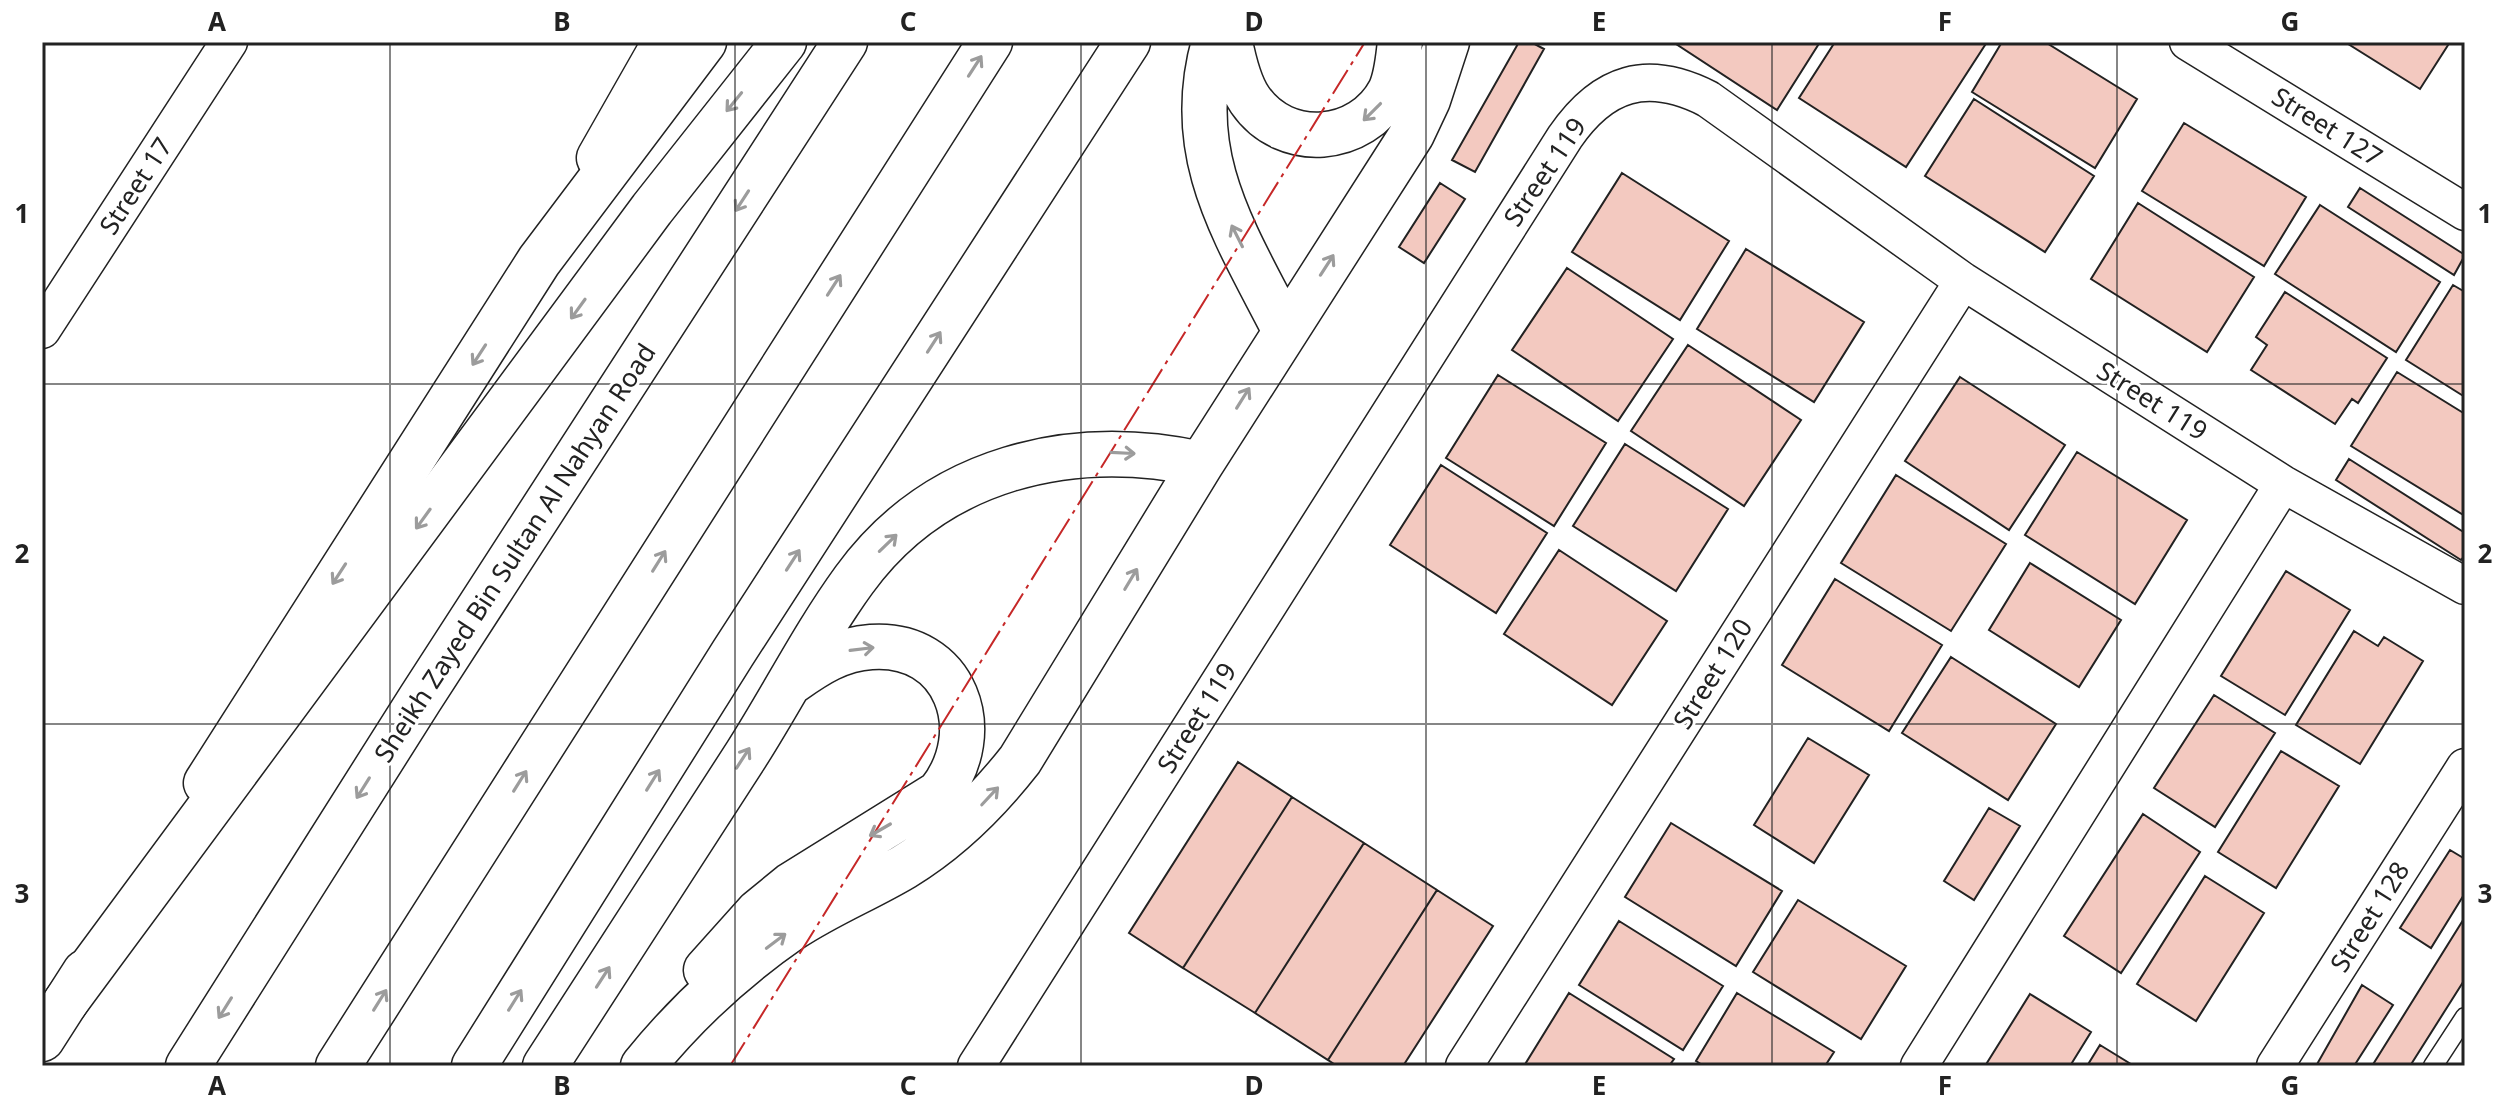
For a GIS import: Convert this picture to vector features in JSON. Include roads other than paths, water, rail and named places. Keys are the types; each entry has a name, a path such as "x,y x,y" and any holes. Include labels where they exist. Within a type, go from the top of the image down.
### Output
{"main road":[{"path":"42,1039 539,261 665,42"},
{"path":"539,261 704,42"},
{"path":"65,1003 652,209 784,42"},
{"name":"Sheikh Zayed Bin Sultan Al Nahyan Road","path":"188,1066 420,699 845,42"},
{"path":"338,1066 990,42"},
{"path":"474,1066 733,653 1128,42"},
{"path":"1214,42 1205,78 1205,148 1226,215 1285,331"},
{"path":"1230,42 1242,84 1261,113 1291,131 1326,136 1365,121 1379,107 1391,89 1400,42"},
{"path":"650,1058 699,1004 744,965 804,921 933,848 994,792 1020,760 1201,464 1412,134 1428,100 1447,42"},
{"path":"545,1066 793,681 856,577 884,545 953,494 991,475 1074,453 1131,453 1201,464"},
{"path":"650,1058 701,976 758,912 827,860 939,793 952,777 960,757 963,716 956,696 945,678 912,653 870,647 843,652 793,681"}],"street":[{"name":"Street 17","path":"42,330 229,42"},
{"name":"Street 127","path":"2188,42 2465,212"},
{"name":"Street 119","path":"976,1066 1565,137 1581,114 1602,96 1627,85 1655,81 1683,86 1708,99 1963,281 2283,484 2465,586"},
{"name":"Street 120","path":"1464,1066 1963,281"},
{"path":"1919,1066 2283,484"},
{"name":"Street 128","path":"2275,1066 2465,767"}],"lane":[{"path":"2433,1066 2465,1017"}]}
